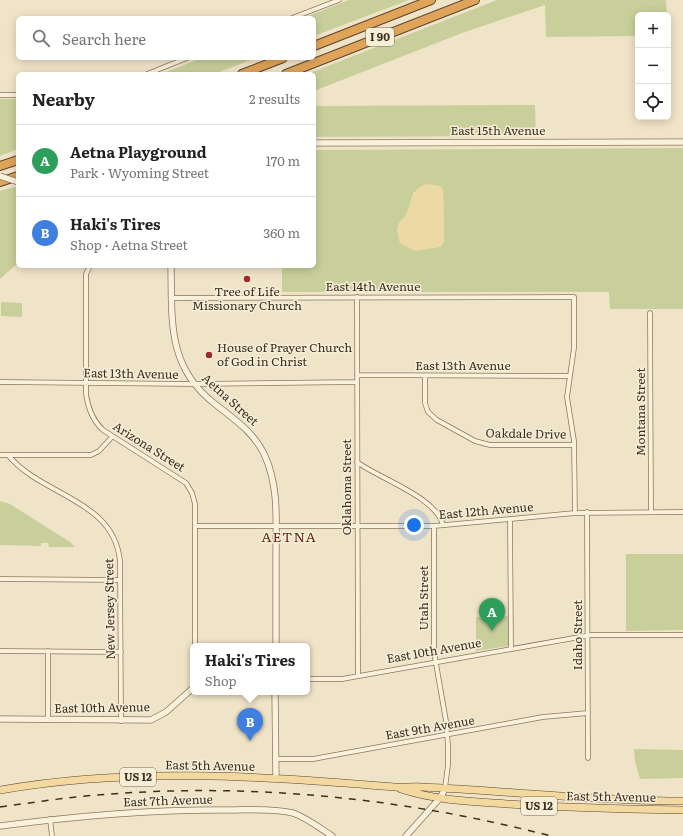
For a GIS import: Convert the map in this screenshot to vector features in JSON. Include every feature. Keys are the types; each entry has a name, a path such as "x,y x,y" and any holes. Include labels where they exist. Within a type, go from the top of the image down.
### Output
{"highway":[{"name":"I 90","path":"316,45 431,0"},
{"name":"I 90","path":"291,72 475,0"},
{"path":"247,72 278,60"},
{"path":"0,166 16,161"},
{"path":"0,182 16,177"}],"main road":[{"name":"East 5th Avenue","path":"0,790 87,779 122,777 276,778 397,788 421,787 535,796 683,801"},
{"name":"East 5th Avenue","path":"397,788 417,794 440,798 544,806 683,810"}],"street":[{"path":"297,16 339,0"},
{"path":"152,72 182,60"},
{"path":"0,95 16,94"},
{"name":"East 15th Avenue","path":"316,143 683,142"},
{"path":"0,176 16,181"},
{"name":"Arizona Street","path":"89,268 86,274 87,401 91,414 100,427 112,437 188,486 194,501 195,643"},
{"name":"Aetna Street","path":"172,268 172,328 176,346 185,372 194,384 214,404 245,427 260,446 269,465 274,485 276,527 276,643"},
{"name":"East 14th Avenue","path":"172,298 574,297 574,348 569,376"},
{"name":"Oklahoma Street","path":"356,298 358,676"},
{"name":"Montana Street","path":"650,312 651,512"},
{"name":"East 13th Avenue","path":"357,375 569,376"},
{"name":"Oakdale Drive","path":"425,376 425,403 428,412 436,420 475,441 490,445 574,445"},
{"path":"569,376 567,397 574,445 575,513"},
{"name":"East 13th Avenue","path":"0,382 194,384 357,382"},
{"path":"0,455 91,455 99,451 112,437"},
{"name":"New Jersey Street","path":"8,455 25,470 94,512 106,524 118,546 120,580 121,721"},
{"path":"357,462 431,506 438,514 443,525"},
{"name":"East 12th Avenue","path":"195,526 434,526 587,512 683,512"},
{"name":"Idaho Street","path":"587,512 588,758"},
{"path":"510,519 511,649"},
{"name":"Utah Street","path":"434,526 435,662 447,735 448,760 445,789"},
{"path":"0,579 120,580"},
{"name":"East 10th Avenue","path":"310,679 338,680 587,636 683,635"},
{"path":"0,651 121,652"},
{"path":"48,651 48,720"},
{"name":"East 10th Avenue","path":"0,720 146,721 156,718 166,712 190,691"},
{"path":"276,695 276,778"},
{"name":"East 9th Avenue","path":"276,759 317,758 543,717 588,713"},
{"path":"406,836 440,798 445,789"},
{"name":"East 7th Avenue","path":"0,826 50,819 176,810 280,812 302,817 332,836"},
{"path":"50,819 52,836"}],"green space":[{"path":"349,0 409,0 316,35 316,16 308,16"},
{"path":"497,0 666,0 667,12 635,12 635,36 546,37 545,5 462,33 316,90 316,72 312,72"},
{"path":"197,60 251,60 219,72 166,72"},
{"path":"0,99 16,99 16,150 0,156"},
{"path":"535,105 536,136 316,137 316,106"},
{"path":"683,148 683,309 610,309 609,292 282,292 282,268 316,268 316,150","holes":["443,189 444,242 440,247 397,232 399,223 406,216 414,192"]},
{"path":"16,188 16,265 0,279 0,191"},
{"path":"1,302 22,303 22,317 1,316"},
{"path":"0,501 10,504 70,542 75,547 49,547 48,543 41,543 41,546 0,545"},
{"path":"626,554 683,554 683,630 626,631"},
{"path":"509,616 509,646 476,651 476,617"},
{"path":"634,749 683,750 683,778 640,779 635,761"}],"sand":[{"path":"426,184 440,186 443,189 444,242 440,247 415,251 400,243 398,227 400,221 406,214 417,189"}],"railway":[{"path":"0,807 83,796 166,791 277,793 332,797 443,812 551,836"}],"place":[{"name":"Tree of Life Missionary Church","path":"247,279"},
{"name":"House of Prayer Church of God in Christ","path":"209,355"},
{"name":"Aetna Playground","path":"492,631"},
{"name":"Haki's Tires","path":"250,741"}],"district":[{"name":"AETNA","path":"289,537"}]}
